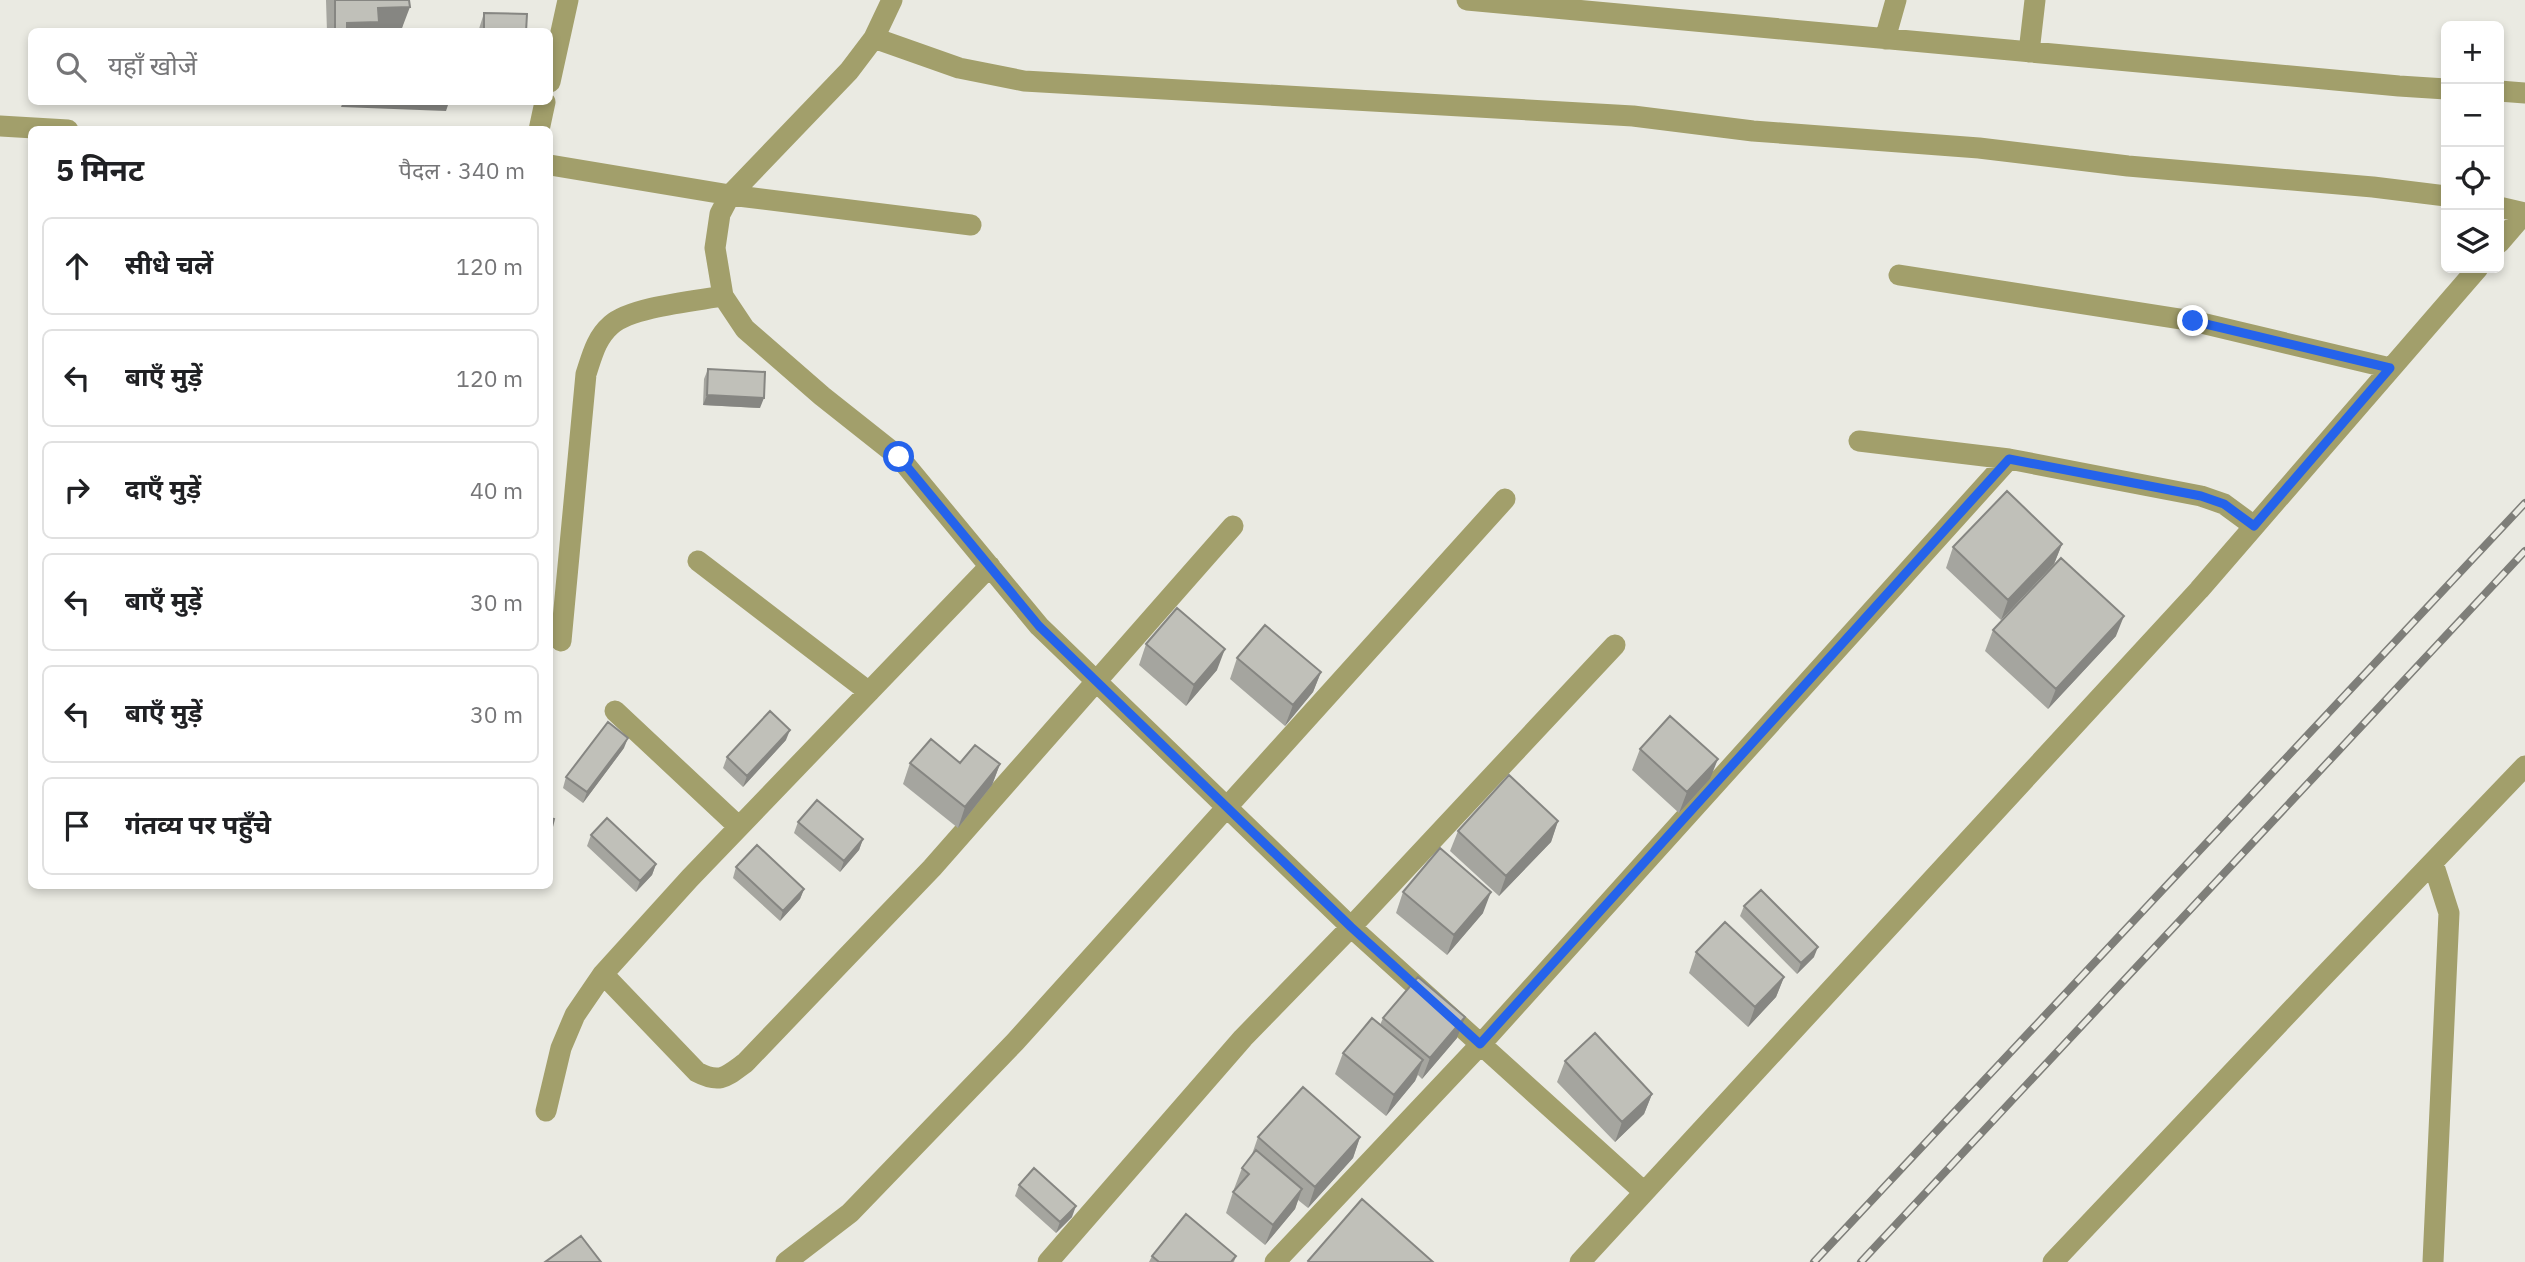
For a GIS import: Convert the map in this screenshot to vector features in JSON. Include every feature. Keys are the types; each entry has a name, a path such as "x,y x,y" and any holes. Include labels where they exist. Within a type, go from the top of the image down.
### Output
{"street":[{"path":"553,68 568,0"},
{"path":"892,0 874,38 849,71 730,195 720,214 715,248 723,296 745,329 822,396 899,457 1039,626 1351,927 1644,1192"},
{"path":"1467,0 2441,89"},
{"path":"1885,39 1896,0"},
{"path":"2029,52 2035,0"},
{"path":"874,38 959,68 1024,81 1633,116 1753,131 1979,148 2128,166 2441,195"},
{"path":"2504,91 2525,93"},
{"path":"540,126 544,105"},
{"path":"0,125 28,127"},
{"path":"553,166 730,195 971,225"},
{"path":"2504,208 2525,213 2504,237"},
{"path":"1580,1262 2199,590 2474,273"},
{"path":"1899,275 2193,321 2390,368"},
{"path":"561,641 586,374 595,345 611,325 629,314 723,296"},
{"path":"1859,441 2009,459 2201,496 2224,504 2254,526"},
{"path":"1275,1262 1480,1044 2009,459"},
{"path":"786,1262 860,1203 1015,1042 1505,499"},
{"path":"603,974 696,1072 711,1080 726,1077 746,1063 932,868 1233,526"},
{"path":"698,561 869,692"},
{"path":"546,1111 561,1048 575,1015 603,974 739,827 990,566"},
{"path":"1048,1262 1242,1038 1351,927 1615,645"},
{"path":"615,711 739,827"},
{"path":"2053,1262 2525,766"},
{"path":"2432,863 2449,913 2433,1262"}],"building":[{"path":"335,0 409,0 410,7 378,8 379,22 347,23 347,28 335,28"},
{"path":"484,13 527,14 526,28 484,28"},
{"path":"708,369 765,372 764,398 707,395"},
{"path":"2007,491 2062,544 2008,600 1953,547"},
{"path":"2061,558 2124,616 2056,689 1993,630"},
{"path":"1177,608 1225,649 1194,685 1146,644"},
{"path":"1265,625 1321,672 1293,705 1237,658"},
{"path":"770,711 790,730 747,776 727,757"},
{"path":"1670,716 1718,759 1687,792 1640,749"},
{"path":"608,722 628,738 587,792 566,777"},
{"path":"931,739 960,763 975,745 1000,764 965,807 910,763"},
{"path":"1509,775 1558,821 1506,876 1458,831"},
{"path":"817,800 863,839 844,861 798,822"},
{"path":"607,818 656,864 640,881 591,835"},
{"path":"757,845 804,889 783,911 736,867"},
{"path":"1440,848 1491,892 1454,935 1403,892"},
{"path":"1761,890 1818,947 1801,963 1744,906"},
{"path":"1725,922 1784,977 1755,1007 1696,952"},
{"path":"1418,977 1465,1017 1430,1058 1383,1018"},
{"path":"1372,1018 1423,1060 1394,1095 1343,1053"},
{"path":"1595,1033 1652,1094 1622,1122 1565,1061"},
{"path":"1303,1087 1360,1137 1315,1187 1258,1137"},
{"path":"1256,1150 1302,1189 1273,1225 1233,1192 1249,1174 1242,1168"},
{"path":"1034,1168 1076,1206 1060,1222 1019,1185"},
{"path":"1362,1199 1433,1262 1309,1262"},
{"path":"1186,1214 1236,1256 1231,1262 1159,1262 1152,1256"},
{"path":"581,1236 601,1262 545,1262"}],"railway":[{"path":"1814,1262 2525,503"},
{"path":"1861,1262 2525,551"}],"route":[{"path":"899,457 1039,626 1351,927 1480,1044 2009,459 2201,496 2224,504 2254,526 2390,368 2193,321"}]}
